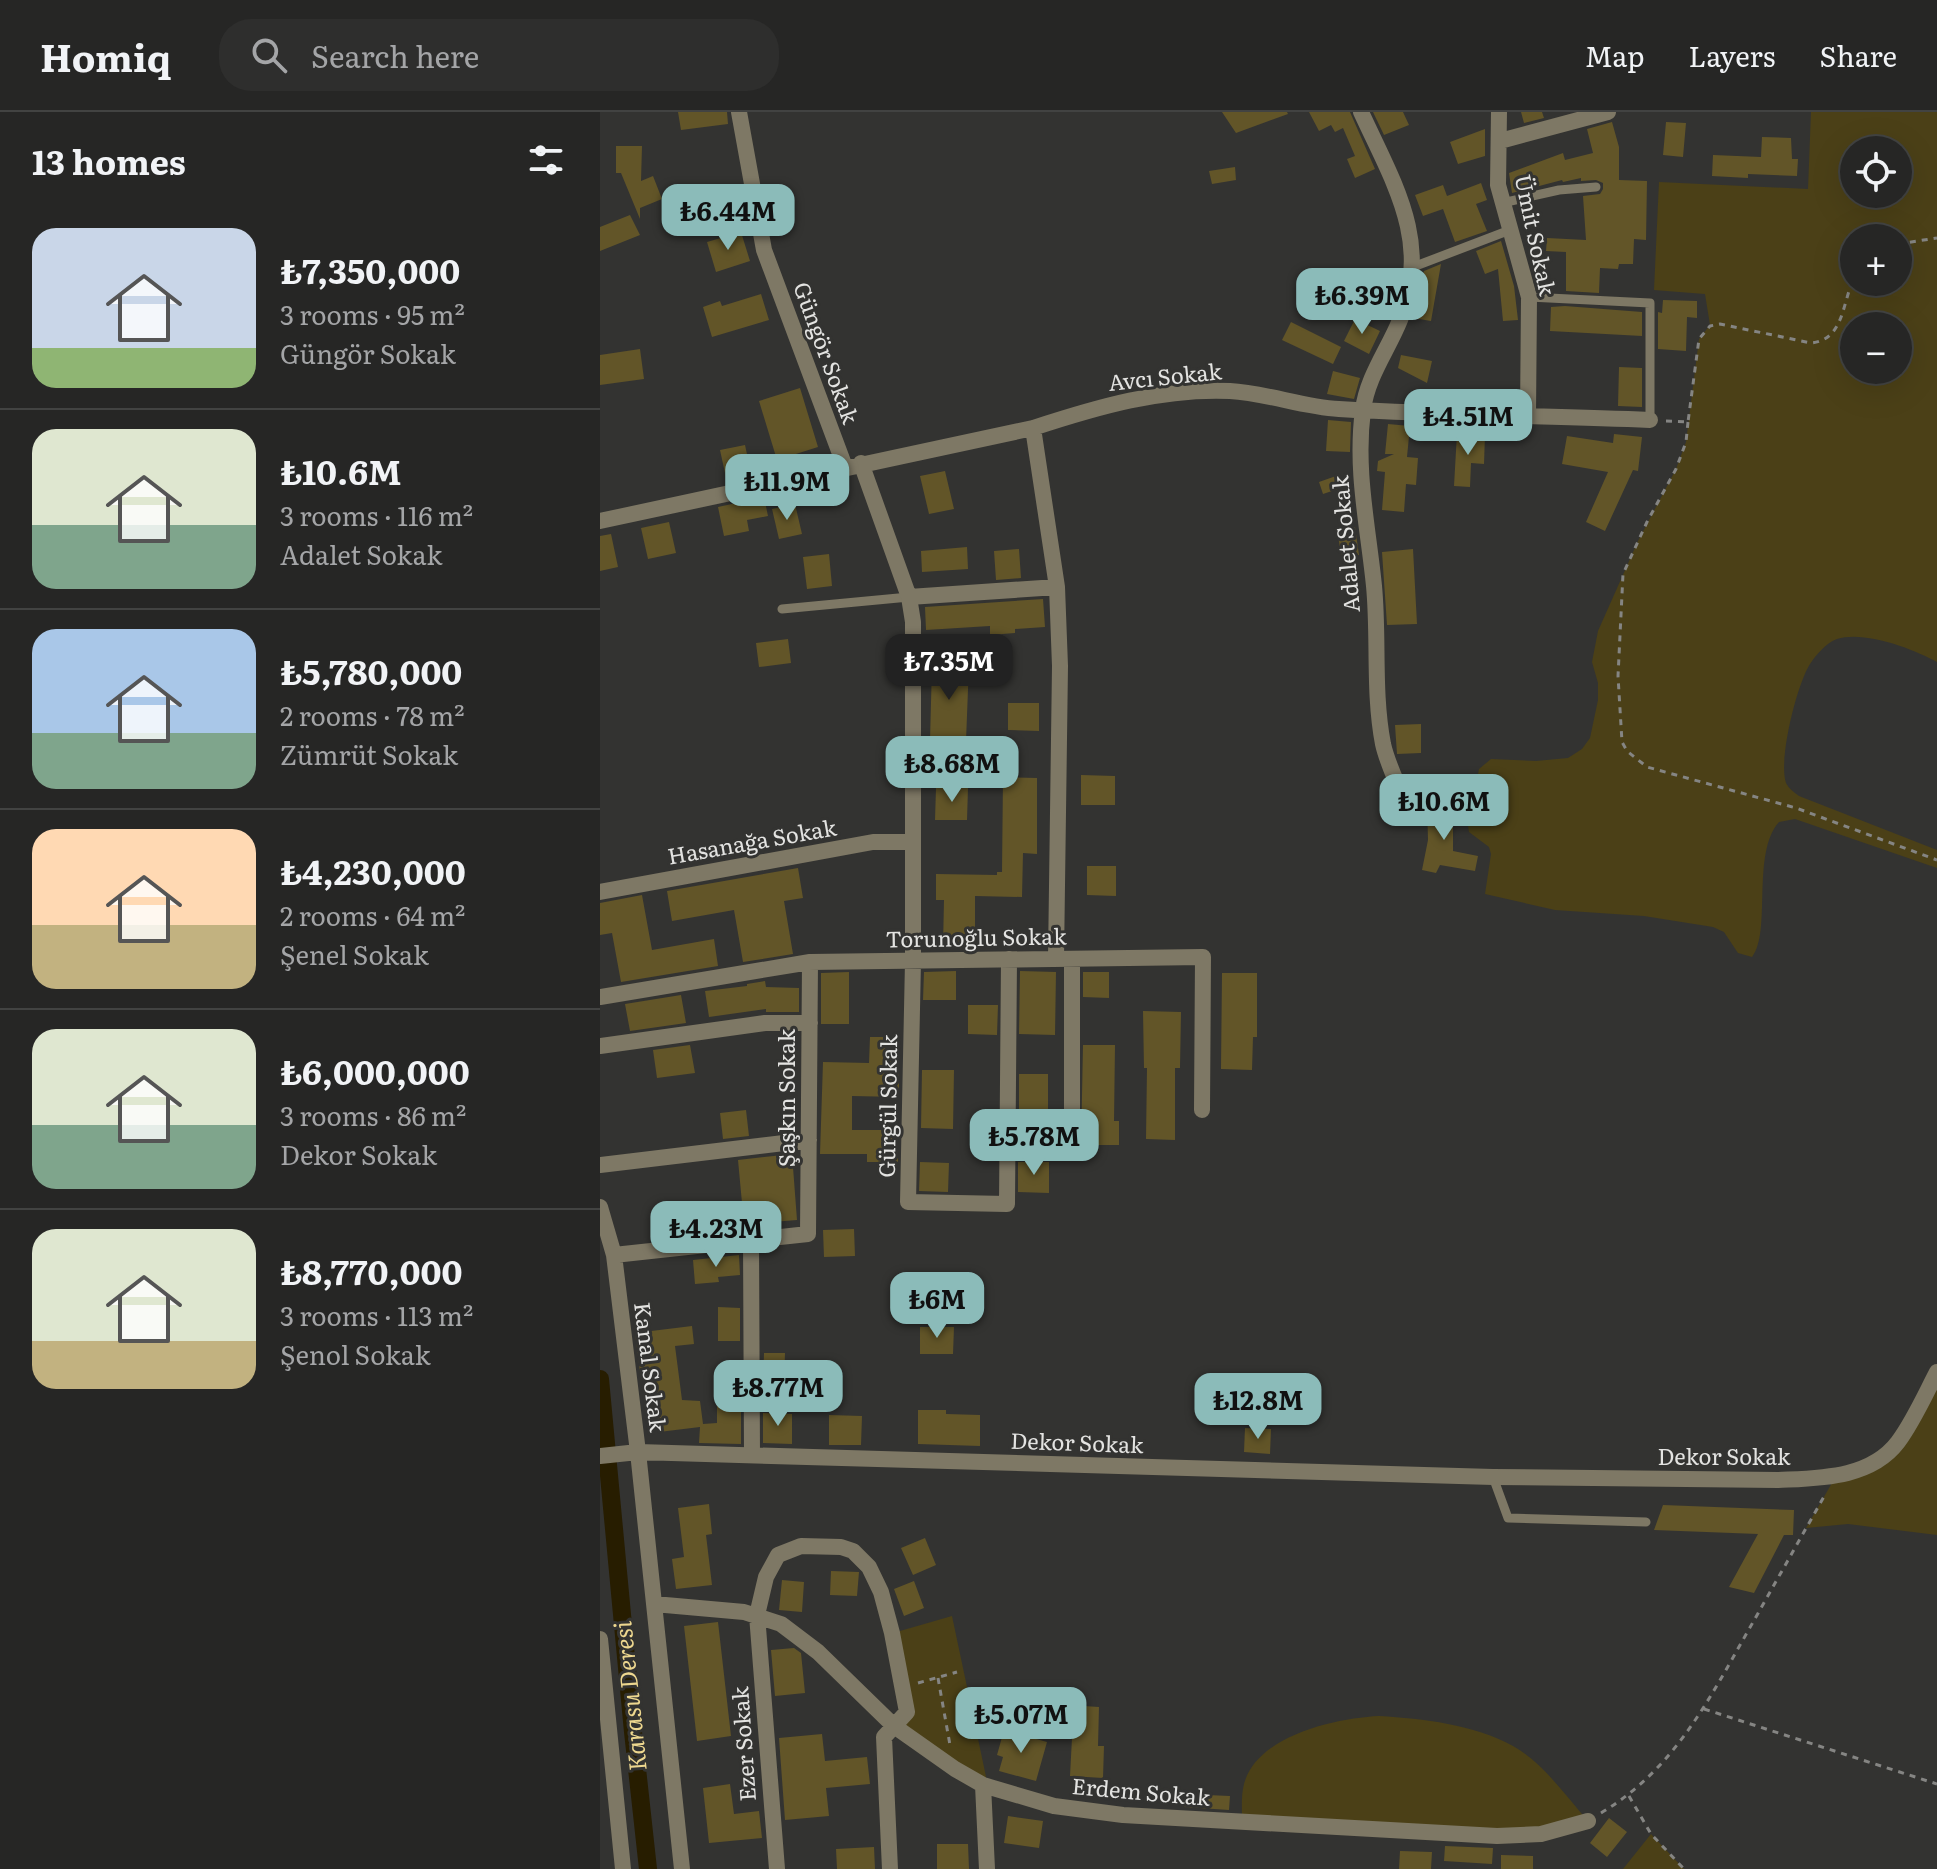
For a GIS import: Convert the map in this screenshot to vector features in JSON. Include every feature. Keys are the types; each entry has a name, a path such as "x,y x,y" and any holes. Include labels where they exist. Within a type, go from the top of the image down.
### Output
{"street":[{"name":"Güngör Sokak","path":"739,112 764,250 909,597 913,622 913,961"},
{"name":"Adalet Sokak","path":"1361,112 1405,215 1412,239 1413,267 1400,320 1374,373 1363,409 1361,465 1363,516 1374,586 1379,710 1388,762 1402,795"},
{"name":"Ümit Sokak","path":"1499,112 1498,185 1529,297 1528,415"},
{"path":"1500,141 1608,112"},
{"name":"Avcı Sokak","path":"600,521 1033,428 1097,407 1151,396 1195,392 1256,394 1303,404 1363,409 1650,420"},
{"path":"1033,428 1057,587 1064,959 1072,1111"},
{"path":"909,597 1057,587"},
{"name":"Hasanağa Sokak","path":"600,892 873,842 913,842"},
{"name":"Torunoğlu Sokak","path":"600,997 810,962 1203,957 1202,1110"},
{"name":"Gürgül Sokak","path":"913,961 908,1202 1007,1204 1009,959"},
{"name":"Şaşkın Sokak","path":"751,1240 808,1234 810,962"},
{"path":"600,1046 765,1023 810,1023"},
{"path":"600,1165 809,1140"},
{"name":"Kanal Sokak","path":"600,1207 614,1255 682,1869"},
{"path":"614,1255 751,1240 752,1455"},
{"path":"1843,1475 1876,1461 1896,1444 1937,1372"},
{"name":"Dekor Sokak","path":"600,1456 638,1452 1493,1477 1778,1480 1843,1475"},
{"name":"Ezer Sokak","path":"777,1869 757,1615 766,1577 778,1555 801,1546 841,1547 853,1551 869,1567 881,1592 903,1687"},
{"name":"Erdem Sokak","path":"654,1604 723,1609 757,1615 781,1624 796,1633 894,1726 951,1766 983,1785 1054,1806 1123,1815 1526,1836 1554,1832 1588,1821"},
{"path":"600,1639 623,1869"},
{"path":"890,1869 884,1737 907,1712 903,1687"},
{"path":"983,1785 987,1869"}],"lane":[{"path":"1502,203 1559,190 1596,187"},
{"path":"1413,267 1510,230"},
{"path":"1529,297 1650,303 1650,420"},
{"path":"782,609 909,597"},
{"path":"1493,1477 1508,1518 1646,1522"}],"path":[{"path":"1912,241 1937,237"},
{"path":"1847,296 1838,328 1822,342 1811,343 1720,324 1702,332 1686,442 1676,469 1623,574 1618,676 1622,742 1627,751 1647,767 1796,808 1937,860"},
{"path":"1650,420 1688,422"},
{"path":"1588,1821 1629,1796 1661,1765 1696,1723 1843,1475"},
{"path":"903,1687 957,1672"},
{"path":"938,1678 951,1766"},
{"path":"1704,1709 1937,1784"},
{"path":"1629,1796 1651,1834 1684,1869"}],"shaded area":[{"path":"1811,112 1937,112 1937,662 1874,639 1848,637 1829,643 1810,664 1800,688 1790,722 1784,772 1787,785 1799,796 1937,850 1937,868 1795,819 1779,822 1766,853 1761,930 1752,957 1738,953 1724,932 1713,927 1644,916 1555,910 1485,894 1491,854 1489,847 1469,832 1468,826 1479,769 1491,759 1536,761 1568,758 1582,749 1590,738 1598,700 1598,683 1592,662 1598,631 1686,442 1699,339 1710,325 1705,294 1654,290 1659,182 1808,189"},
{"path":"1937,1372 1937,1535 1848,1524 1806,1528 1836,1476 1876,1461"},
{"path":"952,1616 988,1786 894,1726 907,1712 893,1633"},
{"path":"1379,1716 1465,1728 1513,1746 1544,1770 1588,1821 1554,1832 1242,1822 1244,1784 1252,1767 1265,1753 1281,1741 1321,1725"},
{"path":"1651,1834 1684,1869 1623,1869"}],"building":[{"path":"678,112 727,112 728,124 681,130"},
{"path":"1222,112 1287,112 1288,114 1236,133"},
{"path":"1309,112 1350,112 1375,169 1355,178 1347,159 1355,156 1343,128 1335,132 1331,125 1319,131"},
{"path":"1373,112 1403,112 1409,125 1384,135"},
{"path":"1521,112 1542,112 1544,118 1524,123"},
{"path":"1612,122 1619,147 1619,180 1647,181 1646,240 1634,239 1633,264 1619,264 1618,269 1600,268 1599,293 1566,291 1566,252 1546,251 1547,238 1586,240 1583,196 1600,194 1603,183 1581,181 1581,178 1562,180 1512,193 1509,173 1563,153 1565,160 1593,153 1587,129"},
{"path":"1666,122 1686,123 1683,157 1663,155"},
{"path":"1485,129 1485,156 1458,164 1450,142"},
{"path":"1762,137 1791,138 1792,159 1798,159 1797,176 1712,176 1713,155 1761,157"},
{"path":"616,146 642,146 641,181 653,176 662,199 640,208 640,219 621,173 616,173"},
{"path":"1235,167 1236,180 1212,184 1209,171"},
{"path":"1481,183 1487,200 1476,204 1487,231 1455,242 1443,209 1423,216 1415,195 1443,185 1447,196"},
{"path":"630,215 640,235 600,251 600,227"},
{"path":"741,232 750,261 716,272 707,242"},
{"path":"1501,241 1514,286 1518,320 1503,321 1498,269 1485,274 1476,251"},
{"path":"1441,264 1431,321 1413,318 1424,271"},
{"path":"761,294 769,320 712,337 703,307 720,301 722,306"},
{"path":"1663,300 1697,301 1697,318 1687,317 1686,351 1658,349 1658,312 1662,313"},
{"path":"1551,307 1642,312 1642,336 1550,331"},
{"path":"1355,319 1380,331 1369,354 1344,341"},
{"path":"1291,322 1341,347 1333,364 1282,340"},
{"path":"640,349 644,379 600,385 600,355"},
{"path":"1401,355 1432,361 1427,383 1398,368"},
{"path":"1619,367 1642,368 1642,407 1618,406"},
{"path":"1333,371 1360,378 1354,399 1327,394"},
{"path":"800,388 818,447 777,460 759,401"},
{"path":"1328,420 1351,422 1350,452 1326,451"},
{"path":"1388,424 1410,426 1407,457 1418,458 1416,485 1406,484 1404,512 1382,510 1385,472 1377,471 1378,461 1394,454 1385,454"},
{"path":"1457,433 1485,435 1484,464 1471,463 1470,487 1454,486"},
{"path":"1614,434 1642,437 1638,471 1633,470 1605,531 1586,522 1608,472 1562,464 1567,436 1613,443"},
{"path":"745,445 752,477 727,482 720,450"},
{"path":"945,471 954,509 929,514 920,476"},
{"path":"1336,476 1341,488 1323,494 1319,482"},
{"path":"764,497 768,516 747,520 749,531 724,536 718,507"},
{"path":"795,504 802,534 779,539 772,509"},
{"path":"669,522 676,553 648,559 641,528"},
{"path":"1355,527 1359,555 1342,558 1337,531"},
{"path":"611,534 618,567 600,571 600,536"},
{"path":"967,547 968,569 922,572 921,551"},
{"path":"1019,549 1021,578 996,580 994,551"},
{"path":"1413,549 1417,624 1387,625 1382,552"},
{"path":"829,554 832,586 807,589 803,557"},
{"path":"1043,599 1045,627 990,635 990,626 926,630 925,607"},
{"path":"788,639 791,663 759,667 756,643"},
{"path":"932,664 969,664 966,741 930,741"},
{"path":"1008,703 1039,703 1039,731 1008,730"},
{"path":"1421,724 1421,753 1397,754 1395,725"},
{"path":"1081,775 1115,776 1115,805 1081,805"},
{"path":"1003,777 1037,778 1037,854 1023,853 1022,897 975,896 975,946 943,946 944,900 936,900 936,874 997,875 997,872 1002,872"},
{"path":"936,788 968,788 967,820 935,820"},
{"path":"1427,804 1453,804 1453,851 1478,856 1475,871 1440,865 1436,873 1422,870 1428,840"},
{"path":"1087,866 1116,866 1116,896 1087,895"},
{"path":"798,868 803,898 784,901 793,954 743,962 734,910 672,921 667,891"},
{"path":"642,895 652,950 714,939 718,966 621,982 612,933 600,935 600,903"},
{"path":"956,971 956,1000 923,1000 924,972"},
{"path":"1020,971 1056,972 1055,1035 1019,1034"},
{"path":"849,972 849,1024 821,1024 821,973"},
{"path":"1083,972 1109,972 1109,998 1083,997"},
{"path":"1222,973 1257,973 1257,1037 1253,1037 1252,1070 1221,1069"},
{"path":"765,981 766,987 799,988 799,1012 766,1012 766,1009 709,1017 705,991"},
{"path":"681,995 686,1023 630,1031 625,1004"},
{"path":"968,1005 998,1005 997,1035 968,1034"},
{"path":"1143,1011 1181,1012 1180,1068 1175,1068 1175,1140 1146,1139 1147,1068 1144,1068"},
{"path":"870,1037 899,1037 899,1097 852,1096 852,1130 898,1130 898,1162 867,1162 867,1154 820,1154 823,1062 869,1063"},
{"path":"690,1045 695,1073 657,1078 653,1050"},
{"path":"1083,1045 1115,1045 1114,1121 1119,1121 1119,1145 1081,1145"},
{"path":"922,1070 954,1070 953,1129 921,1128"},
{"path":"1019,1074 1048,1074 1048,1126 1019,1126"},
{"path":"746,1110 749,1136 723,1139 720,1113"},
{"path":"792,1154 797,1220 772,1222 772,1226 663,1237 660,1211 742,1203 738,1160"},
{"path":"920,1162 949,1163 948,1192 919,1191"},
{"path":"1018,1162 1049,1162 1049,1193 1018,1192"},
{"path":"854,1229 855,1256 824,1257 823,1230"},
{"path":"739,1255 740,1275 718,1277 719,1282 695,1284 693,1260"},
{"path":"718,1307 740,1308 740,1341 718,1341"},
{"path":"692,1326 694,1344 675,1346 682,1400 700,1401 703,1424 717,1423 717,1401 741,1402 741,1444 699,1443 700,1427 659,1432 649,1371 640,1372 635,1333"},
{"path":"920,1327 954,1327 953,1354 920,1354"},
{"path":"764,1353 785,1353 784,1385 763,1385"},
{"path":"918,1410 980,1415 980,1446 918,1444"},
{"path":"763,1413 792,1414 792,1444 763,1443"},
{"path":"829,1415 862,1416 861,1445 829,1445"},
{"path":"1245,1428 1271,1429 1270,1454 1244,1452"},
{"path":"709,1504 712,1534 706,1535 712,1585 676,1589 672,1559 684,1557 678,1508"},
{"path":"1663,1505 1794,1510 1793,1535 1784,1535 1754,1593 1729,1587 1758,1534 1654,1530"},
{"path":"925,1538 936,1565 913,1575 901,1548"},
{"path":"831,1571 859,1572 857,1596 830,1595"},
{"path":"782,1580 804,1582 802,1612 779,1610"},
{"path":"914,1581 924,1608 904,1616 894,1589"},
{"path":"718,1622 731,1736 697,1741 684,1626"},
{"path":"794,1648 801,1653 805,1693 775,1696 771,1650"},
{"path":"1069,1705 1099,1707 1098,1746 1104,1746 1103,1778 1070,1776 1072,1738 1067,1737"},
{"path":"1004,1730 1047,1742 1036,1781 999,1771 1003,1757 997,1755"},
{"path":"822,1734 825,1761 867,1757 870,1784 826,1788 829,1816 785,1820 779,1738"},
{"path":"730,1784 734,1814 759,1811 762,1838 709,1843 703,1788"},
{"path":"1184,1794 1230,1796 1229,1810 1184,1807"},
{"path":"1008,1816 1043,1821 1039,1848 1004,1843"},
{"path":"1609,1818 1627,1832 1607,1857 1590,1843"},
{"path":"937,1844 968,1844 969,1869 937,1869"},
{"path":"1445,1846 1493,1848 1492,1864 1444,1861"},
{"path":"874,1847 875,1869 837,1869 836,1849"},
{"path":"1400,1851 1432,1852 1431,1869 1399,1869"},
{"path":"1501,1855 1533,1856 1533,1869 1501,1869"}],"waterway":[{"name":"Karasu Deresi","path":"600,1379 648,1869"}]}
